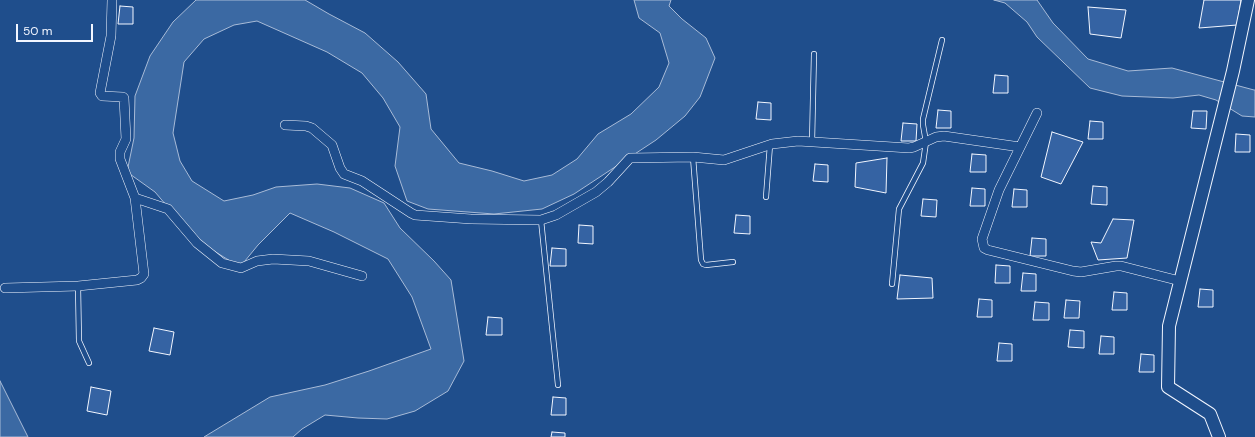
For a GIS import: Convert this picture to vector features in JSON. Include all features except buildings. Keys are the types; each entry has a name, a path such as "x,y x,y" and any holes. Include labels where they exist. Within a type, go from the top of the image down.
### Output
{"street":[{"path":"5,288 78,286 137,280 144,274 135,198 120,159 120,152 126,139 124,98 102,96 100,93 111,36 112,0"},
{"path":"1219,437 1210,414 1168,387 1169,326 1233,71 1248,0"},
{"path":"1037,113 999,190 982,239 984,248 1074,271 1081,272 1121,266 1180,281"},
{"path":"285,125 306,126 312,128 332,145 340,168 344,174 362,182 413,214 470,219 541,220 556,215 596,192 608,182 629,158 693,157 724,160 770,145 785,142 812,142 909,148 936,137 944,136 1020,147"},
{"path":"135,198 168,210 197,243 222,263 241,268 273,259 310,261 362,276"}],"lane":[{"path":"892,284 899,210 923,163 926,142 923,118 942,40"},
{"path":"812,142 814,54"},
{"path":"766,197 770,145"},
{"path":"693,157 701,260 703,264 706,265 733,262"},
{"path":"541,220 558,385"},
{"path":"78,286 79,341 89,362"}],"water":[{"path":"196,0 305,0 365,33 398,62 426,94 431,129 459,163 524,181 552,175 577,159 598,134 631,114 659,87 669,63 660,33 639,18 634,0 671,0 669,6 682,19 706,38 715,58 700,97 685,116 656,140 574,194 542,209 494,214 428,209 407,201 395,166 400,127 383,98 362,73 327,52 257,21 234,25 204,39 184,62 173,133 180,161 192,181 224,201 253,195 276,187 317,184 350,188 384,203 400,228 451,280 464,361 448,391 415,411 387,419 325,415 302,429 293,437 204,437 270,397 325,385 431,349 412,297 388,259 334,232 290,213 258,245 240,267 196,240 155,192 127,172 134,138 135,96 150,56 173,22"},
{"path":"994,0 1037,0 1053,23 1088,59 1128,71 1172,68 1255,90 1255,117 1242,116 1216,100 1199,95 1173,98 1122,96 1090,88 1037,37 1027,22 1005,3"},
{"path":"0,381 28,437 0,437"}]}
